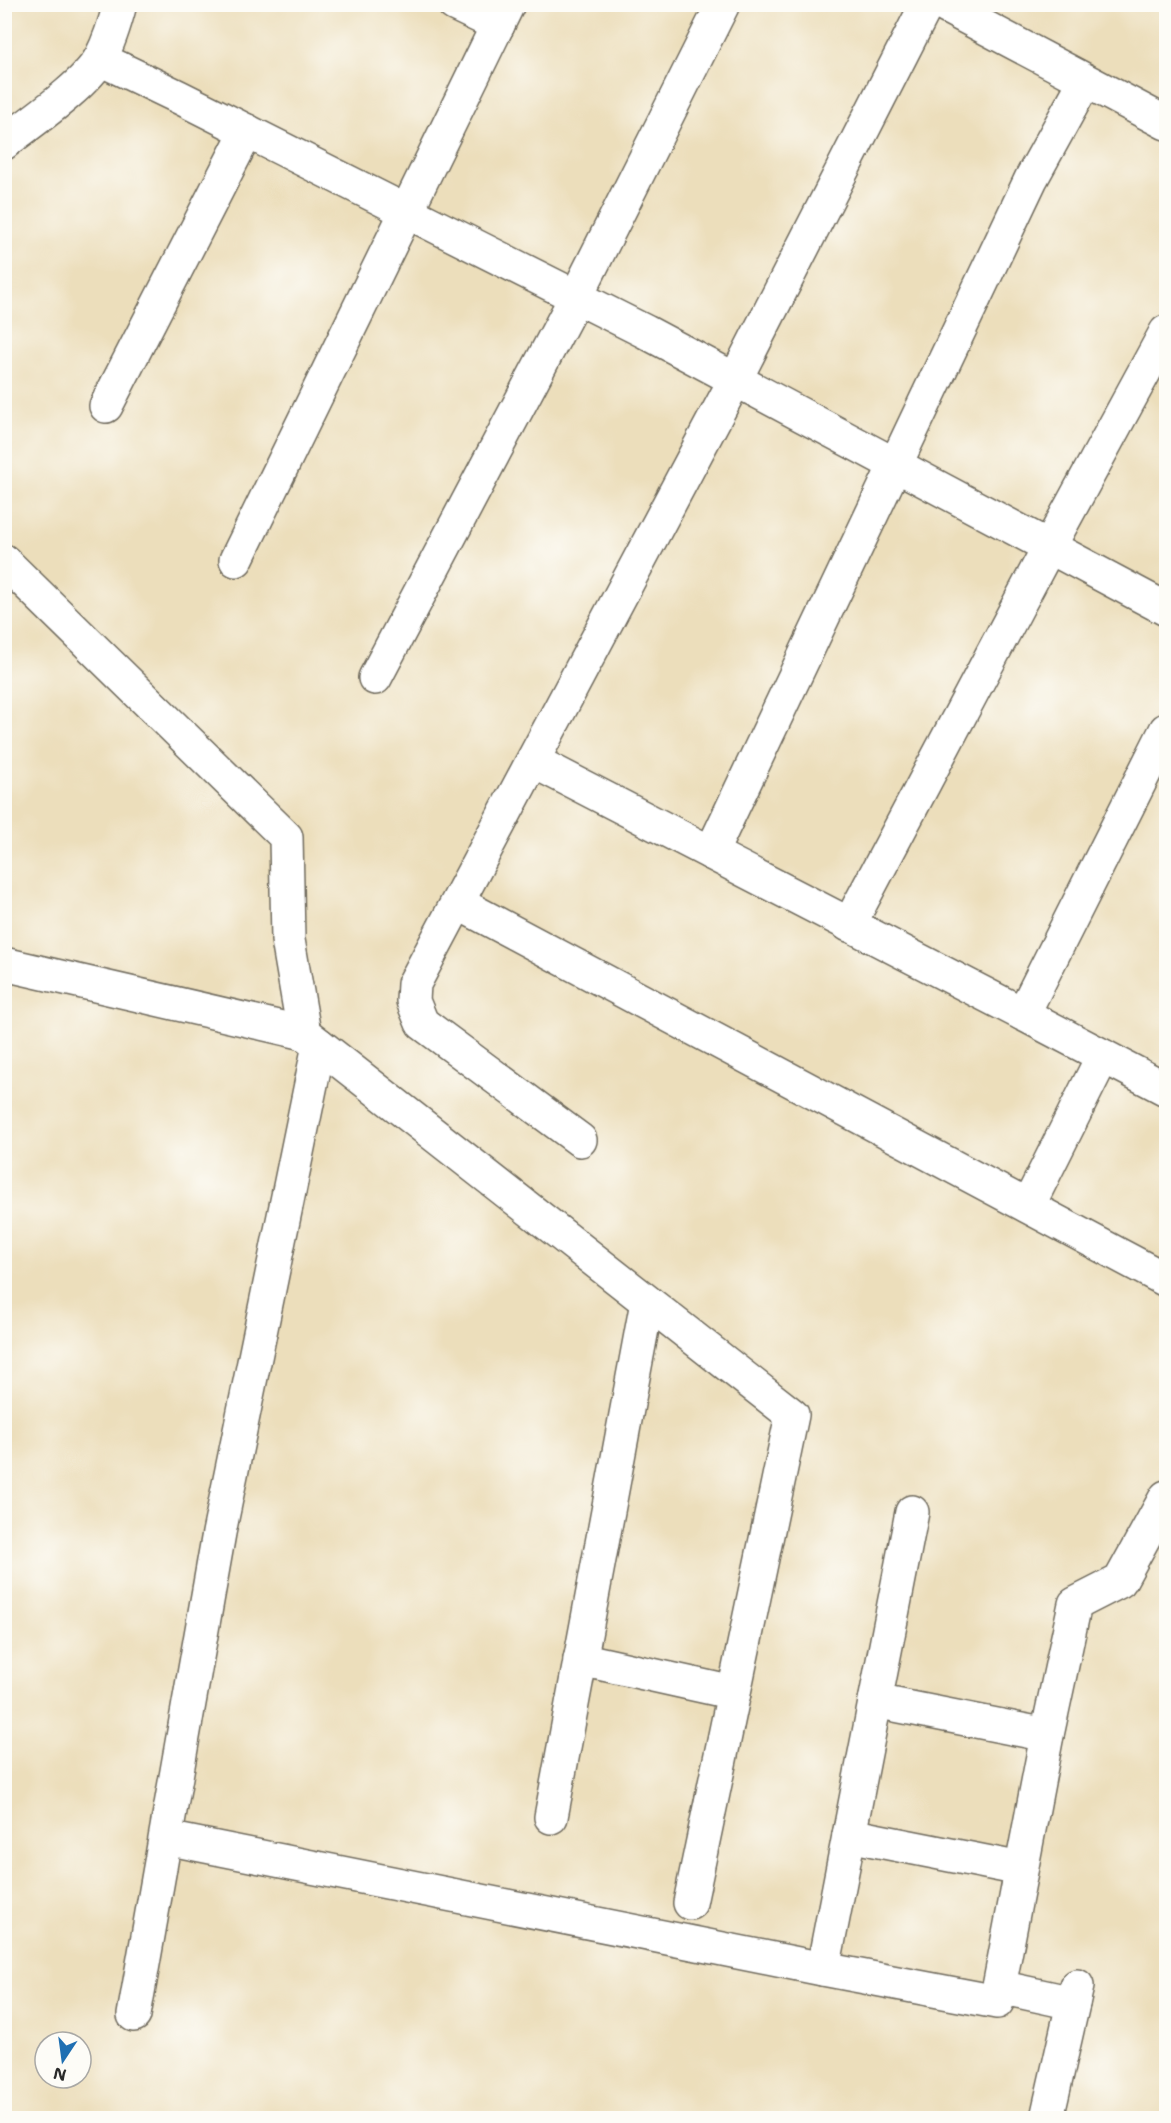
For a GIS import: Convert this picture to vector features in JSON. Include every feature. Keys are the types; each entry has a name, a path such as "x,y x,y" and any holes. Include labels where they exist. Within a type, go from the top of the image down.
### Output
{"street":[{"path":"4,143 86,77 100,59 112,32 120,4"},
{"path":"236,560 503,15 454,4"},
{"path":"375,678 576,297 723,4"},
{"path":"580,1140 422,1023 413,1001 414,984 735,380 927,4"},
{"path":"941,4 1167,123"},
{"path":"100,59 247,130 576,297 1167,609"},
{"path":"711,853 1031,179 1085,81"},
{"path":"106,406 247,130"},
{"path":"849,924 1049,547 1167,332"},
{"path":"4,561 286,837 288,940 311,1039 219,1533 134,2015"},
{"path":"1023,1014 1167,729"},
{"path":"533,761 1167,1089"},
{"path":"458,903 1167,1280"},
{"path":"4,964 311,1039 792,1415 690,1903"},
{"path":"1028,1206 1103,1056"},
{"path":"550,1817 647,1302"},
{"path":"166,1838 997,2002 1047,1735 1075,1604 1120,1581 1167,1497"},
{"path":"823,1969 912,1512"},
{"path":"580,1659 734,1693"},
{"path":"875,1701 1047,1735"},
{"path":"849,1834 1021,1869"},
{"path":"999,1987 1075,1995 1047,2118"}]}
